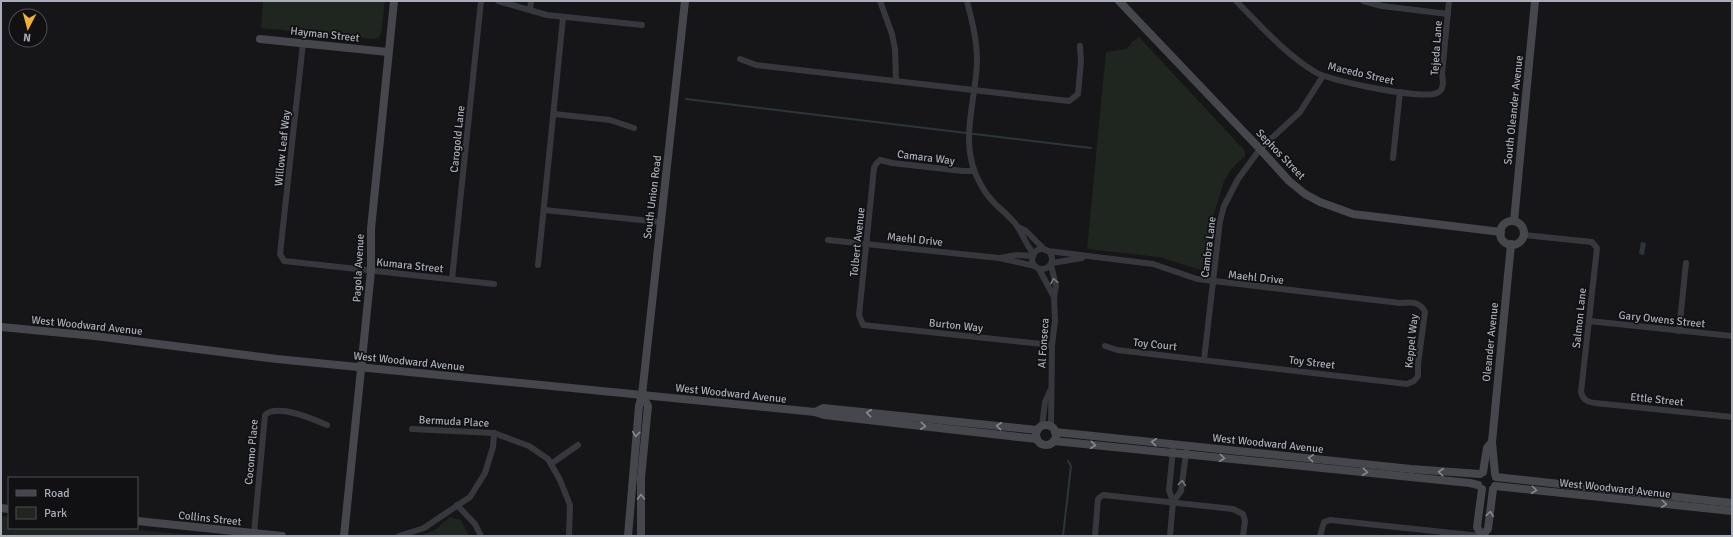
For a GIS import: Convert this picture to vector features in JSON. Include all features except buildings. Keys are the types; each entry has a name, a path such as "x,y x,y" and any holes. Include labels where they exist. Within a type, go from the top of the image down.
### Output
{"street":[{"name":"Pagola Avenue","path":"344,536 371,271 371,229 394,1"},
{"name":"Carogold Lane","path":"452,279 481,1"},
{"path":"498,1 546,15 562,18 642,25"},
{"path":"530,10 531,1"},
{"name":"South Union Road","path":"628,536 639,406 642,395 685,1"},
{"path":"880,1 892,34 895,49 896,81"},
{"path":"967,1 975,30 977,60 975,91 968,130 969,153 974,171 986,194 1018,227 1033,255 1032,261 1037,268 1046,269 1051,264 1052,256 1026,231 1018,227"},
{"name":"Sephos Street","path":"1119,1 1260,149 1288,181 1305,194 1336,209 1368,217 1501,232"},
{"name":"Macedo Street","path":"1236,1 1279,45 1299,61 1323,76 1347,83 1400,92 1437,93"},
{"path":"1363,1 1382,6 1448,14"},
{"name":"Tejeda Lane","path":"1437,93 1441,90 1444,83 1442,74 1449,1"},
{"name":"South Oleander Avenue","path":"1514,221 1535,1"},
{"path":"538,265 554,114 562,18"},
{"name":"Hayman Street","path":"260,39 388,52"},
{"name":"Willow Leaf Way","path":"280,254 303,43"},
{"path":"740,59 756,65 1068,101 1078,94 1081,61 1080,46"},
{"name":"Cambra Lane","path":"1204,360 1220,221 1224,206 1238,180 1260,149 1300,112 1323,76"},
{"path":"1393,158 1400,92"},
{"path":"554,114 610,120 634,128"},
{"name":"Camara Way","path":"876,164 880,160 892,163 974,171"},
{"name":"Tolbert Avenue","path":"861,322 859,315 874,168 876,164"},
{"path":"544,210 660,222"},
{"path":"1514,221 1522,227 1524,235 1518,243 1511,244 1504,241 1501,232 1505,223 1514,221"},
{"name":"Salmon Lane","path":"1524,235 1592,242 1597,248 1581,392 1582,397"},
{"name":"Maehl Drive","path":"828,240 999,258 1037,268"},
{"path":"1017,255 1023,250 1027,243"},
{"name":"Oleander Avenue","path":"1495,476 1492,442 1511,244"},
{"path":"1033,255 1039,250 1046,250"},
{"name":"Maehl Drive","path":"1046,250 1090,257 1153,264 1190,278 1214,282 1392,302 1413,302 1421,306"},
{"name":"Kumara Street","path":"280,254 284,261 292,263 494,284"},
{"name":"Maehl Drive","path":"999,258 1017,255 1033,255"},
{"name":"Maehl Drive","path":"1051,264 1090,257"},
{"path":"1679,331 1686,263"},
{"name":"Al Fonseca","path":"1044,431 1052,404 1050,390 1055,316 1054,298 1056,286 1051,264"},
{"name":"Al Fonseca","path":"1037,268 1054,298"},
{"name":"Keppel Way","path":"1416,380 1422,324 1425,316 1425,312 1421,306"},
{"name":"Gary Owens Street","path":"1589,321 1732,336"},
{"name":"Burton Way","path":"861,322 863,325 1052,345"},
{"name":"West Woodward Avenue","path":"1,327 95,336 200,350 362,367 815,412 824,415 1044,431 1186,450 1470,483 1480,487"},
{"name":"Toy Court","path":"1105,346 1117,350 1204,360"},
{"name":"Toy Street","path":"1204,360 1407,384 1416,380"},
{"name":"South Union Road","path":"641,536 641,478 648,406 642,395"},
{"name":"Ettle Street","path":"1582,397 1589,402 1595,403 1732,417"},
{"name":"Cocomo Place","path":"254,533 265,415 269,411 277,410 310,418 327,425"},
{"name":"Bermuda Place","path":"412,429 494,433 529,446 548,460 560,480 570,505 569,536"},
{"path":"1044,431 1056,436 1054,441"},
{"name":"West Woodward Avenue","path":"1044,431 1044,445 1054,441 1173,448"},
{"path":"399,536 424,528 470,497 485,473 493,447 494,433"},
{"name":"Oleander Avenue","path":"1481,473 1488,448 1492,442"},
{"path":"550,464 578,445"},
{"path":"1170,536 1173,502 1169,490 1173,448"},
{"path":"1173,502 1181,491 1186,450"},
{"name":"West Woodward Avenue","path":"1204,452 1456,473 1481,473"},
{"path":"1489,471 1495,476 1488,529 1482,536 1477,528 1481,473 1489,471"},
{"name":"West Woodward Avenue","path":"1495,476 1732,503"},
{"path":"1480,487 1488,491 1494,488"},
{"name":"West Woodward Avenue","path":"1494,488 1732,511"},
{"path":"1095,536 1098,499 1103,495 1233,509 1243,514 1245,521 1243,536"},
{"path":"457,505 475,524 480,536"},
{"path":"1320,536 1324,522 1330,520 1481,536"},
{"name":"Collins Street","path":"138,522 282,536"}],"shaded area":[{"path":"1641,242 1646,243 1644,255 1639,254"},
{"path":"1,516 8,517 8,529 131,529 200,536 1,536"}],"green space":[{"path":"263,1 385,1 381,34 378,38 374,39 261,28"},
{"path":"1139,37 1245,151 1245,156 1232,168 1224,181 1211,224 1207,264 1201,270 1159,257 1087,249 1106,52 1127,49 1132,42"},
{"path":"1,516 8,517 8,529 87,529 86,536 1,536"},
{"path":"450,517 461,520 469,536 421,536 435,530"}],"waterway":[{"path":"686,99 1091,148"},
{"path":"1063,536 1071,466 1068,461"}]}
